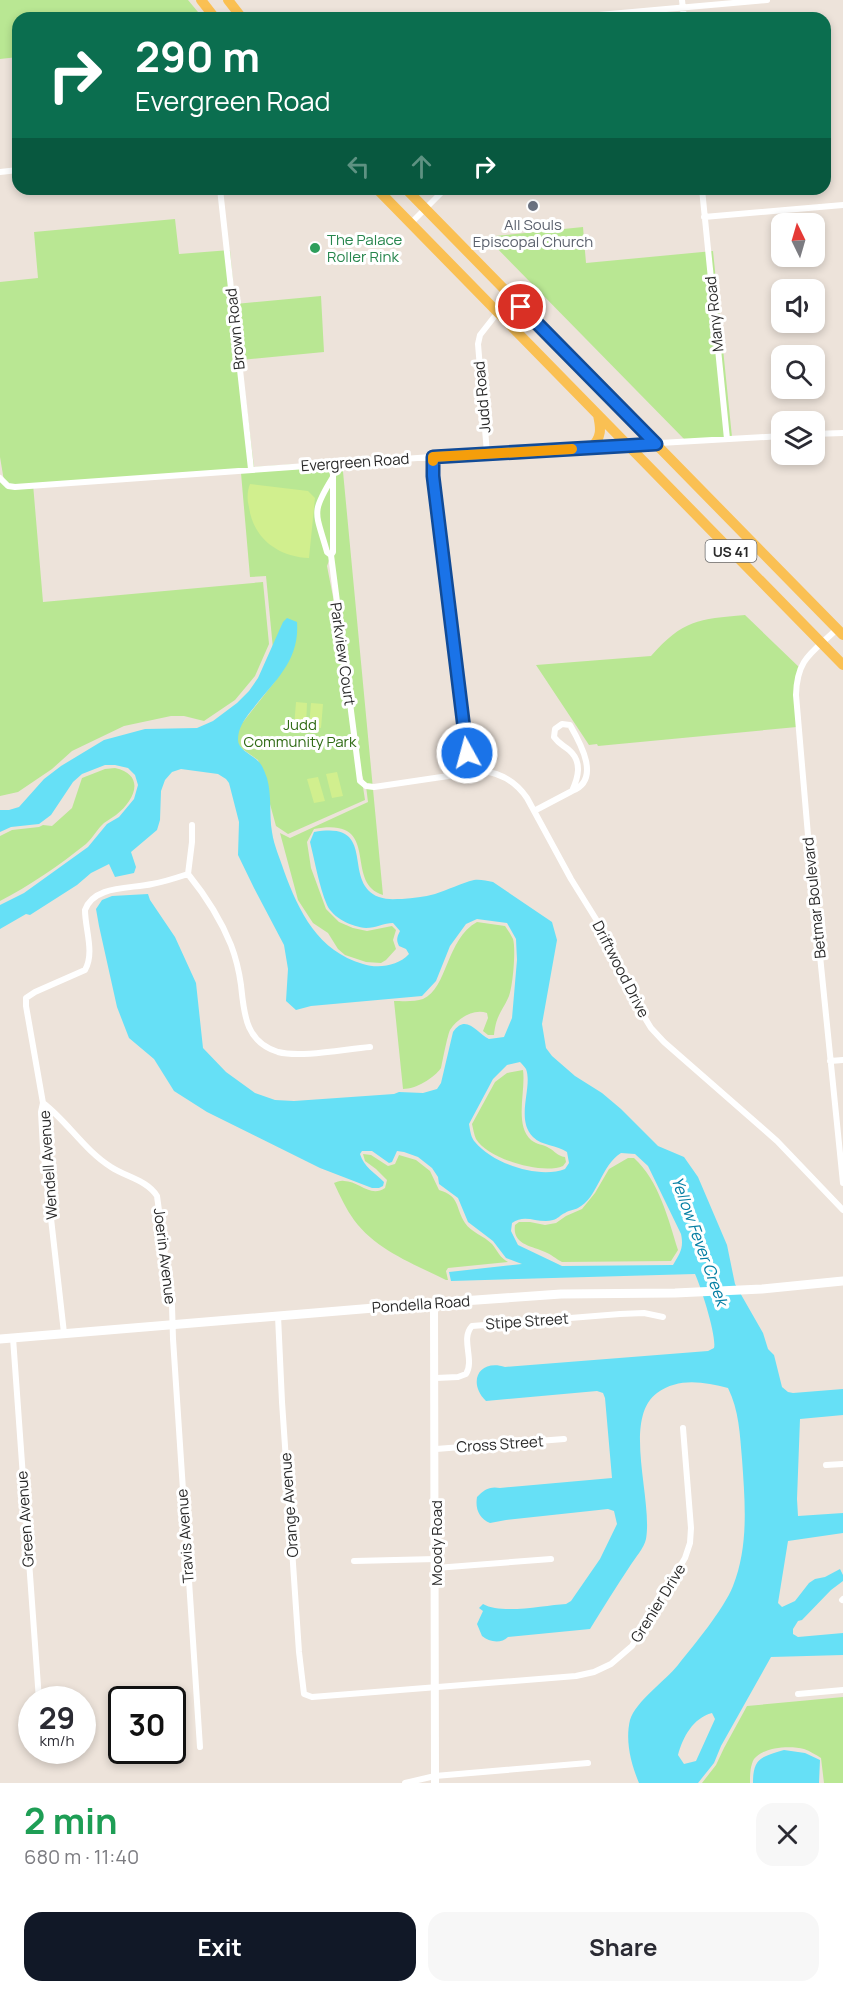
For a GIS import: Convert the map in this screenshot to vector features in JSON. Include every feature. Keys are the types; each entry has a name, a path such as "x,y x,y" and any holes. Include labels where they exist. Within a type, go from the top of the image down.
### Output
{"main road":[{"path":"201,0 210,12"},
{"path":"228,0 238,12"},
{"name":"US 41","path":"383,195 843,665"},
{"name":"US 41","path":"412,195 840,632"},
{"path":"591,448 601,435 598,415"},
{"path":"732,552 748,538"},
{"name":"Pondella Road","path":"0,1339 561,1294 675,1293 762,1289 843,1281"}],"street":[{"path":"682,0 683,12"},
{"path":"636,12 767,0"},
{"name":"Brown Road","path":"221,195 251,469"},
{"path":"411,223 439,195"},
{"name":"Many Road","path":"703,195 727,439"},
{"path":"705,217 843,205"},
{"name":"Judd Road","path":"487,453 478,344 480,335 498,312"},
{"path":"825,433 843,432"},
{"name":"Evergreen Road","path":"1,480 8,486 15,487 487,453 771,437"},
{"path":"433,457 433,476 467,753 474,771"},
{"name":"Parkview Court","path":"336,464 333,476 333,552 331,555 358,773 360,781 366,786"},
{"name":"Parkview Court","path":"331,555 327,552 316,518 321,496 333,476"},
{"name":"Betmar Boulevard","path":"840,632 822,643 808,657 799,670 796,695 808,847 843,1183"},
{"path":"534,811 572,791 583,785 586,778 587,763 582,750 570,725 562,724 555,729 554,737 559,745 573,755 578,767 578,776 572,791"},
{"path":"573,755 582,750"},
{"name":"Driftwood Drive","path":"366,786 384,786 474,771 497,774 513,782 523,792 571,879 604,932 633,998 651,1028 777,1141 843,1210"},
{"path":"192,825 188,874 222,925 231,945 237,966 246,1021 254,1036 276,1051 292,1054 370,1047"},
{"name":"Wendell Avenue","path":"64,1333 43,1148 41,1112 43,1103 26,998 85,970 90,955 85,910 91,899 109,891 150,885 188,874"},
{"path":"830,1061 843,1060"},
{"name":"Joerin Avenue","path":"43,1103 55,1112 102,1161 153,1189 157,1196 163,1235 172,1306 172,1324"},
{"name":"Moody Road","path":"434,1303 435,1780"},
{"name":"Stipe Street","path":"435,1378 458,1377 466,1374 469,1366 467,1333 472,1326 620,1314 644,1313 663,1317"},
{"name":"Orange Avenue","path":"278,1316 298,1642 304,1694"},
{"name":"Travis Avenue","path":"172,1324 200,1747"},
{"name":"Green Avenue","path":"13,1338 38,1686"},
{"name":"Grenier Drive","path":"304,1694 312,1697 585,1674 611,1664 632,1646 675,1576 690,1543 691,1528 683,1428"},
{"name":"Cross Street","path":"436,1449 564,1439"},
{"path":"826,1465 843,1464"},
{"path":"354,1562 436,1563 551,1559"},
{"path":"798,1694 843,1690"},
{"path":"405,1783 588,1763"}],"green space":[{"path":"0,0 188,0 198,12 12,12 12,58 0,59"},
{"path":"175,219 179,254 230,250 235,304 321,296 324,352 241,360 254,467 342,461 383,895 371,888 365,878 356,841 349,832 335,828 314,829 307,842 311,868 326,909 339,922 367,931 392,926 396,930 393,940 396,949 381,963 366,962 345,955 338,949 328,933 313,923 298,900 280,833 290,838 368,802 366,786 359,768 330,566 336,489 330,466 33,484 43,602 263,582 269,644 255,676 235,700 204,721 184,716 171,716 124,726 72,751 52,769 18,792 0,796 0,481 4,481 0,457 0,282 38,278 34,232"},
{"path":"583,227 586,263 713,251 732,437 686,441 486,237"},
{"name":"Judd Community Park","path":"325,467 329,469 332,489 331,555 327,566 335,607 336,633 342,650 365,800 288,834 276,826 258,760 241,748 232,736 276,680 266,576 250,577 241,473"},
{"path":"250,484 308,491 315,498 309,558 277,550 262,536 251,518 248,504"},
{"path":"745,615 801,669 795,687 797,727 589,745 536,665 651,656 682,628 703,620"},
{"path":"296,702 307,703 306,727 294,727"},
{"path":"311,703 323,704 321,728 309,727"},
{"path":"115,768 125,771 134,782 132,795 123,809 104,823 88,842 66,859 0,901 0,836 12,830 43,825 52,826 72,808 82,778 105,769"},
{"path":"337,772 343,796 332,798 326,774"},
{"path":"318,777 325,801 314,803 307,779"},
{"path":"477,922 505,926 514,944 514,968 509,996 498,1018 494,1035 488,1035 483,1031 488,1018 487,1013 471,1013 457,1022 450,1030 438,1072 419,1085 403,1089 394,1001 420,1000 431,993 438,985 459,940"},
{"path":"523,1070 522,1117 526,1134 533,1142 565,1157 566,1162 563,1166 529,1167 503,1159 482,1146 475,1137 472,1124 495,1082 507,1073"},
{"path":"363,1154 371,1155 388,1166 395,1164 399,1155 416,1160 430,1171 439,1190 451,1195 465,1223 492,1244 508,1262 448,1268 446,1271 448,1280 446,1280 396,1255 373,1240 351,1216 334,1183 349,1182 374,1191 385,1188 387,1180 365,1161"},
{"path":"628,1158 634,1158 643,1167 662,1201 678,1250 671,1261 562,1262 524,1244 517,1237 515,1225 519,1222 545,1225 556,1223 582,1209 595,1193 609,1169"},
{"path":"843,1697 843,1783 824,1783 821,1758 804,1749 792,1747 777,1748 758,1755 750,1771 750,1783 702,1783 716,1765 747,1706"}],"water":[{"name":"Yellow Fever Creek","path":"287,618 297,622 297,636 290,660 244,721 238,740 240,747 262,765 265,772 269,785 271,825 276,847 296,901 312,928 334,950 363,964 388,965 409,954 406,949 399,946 397,938 400,931 393,923 370,928 361,927 349,924 330,910 322,890 310,842 314,832 334,831 347,835 353,843 362,879 368,889 379,897 402,899 423,897 469,881 484,880 493,882 552,922 557,940 542,1024 546,1048 575,1076 602,1093 621,1109 658,1146 684,1157 698,1177 727,1245 735,1284 763,1333 768,1349 774,1355 782,1387 793,1393 843,1389 843,1415 800,1419 797,1499 798,1516 843,1513 843,1533 788,1541 778,1603 782,1607 795,1601 809,1583 840,1569 843,1581 802,1620 798,1621 793,1634 798,1637 843,1633 843,1655 771,1657 721,1746 714,1763 698,1783 639,1783 628,1736 633,1713 644,1698 678,1665 716,1616 729,1595 738,1571 744,1540 744,1491 738,1423 735,1405 728,1388 692,1382 683,1383 665,1388 657,1393 647,1405 640,1440 646,1503 646,1539 590,1629 508,1637 502,1641 495,1641 482,1636 477,1624 483,1611 479,1608 483,1604 501,1609 512,1609 566,1604 571,1601 600,1559 617,1524 614,1511 608,1509 490,1523 483,1519 477,1509 477,1497 490,1488 612,1478 603,1393 597,1391 486,1401 477,1387 479,1374 488,1366 496,1365 505,1367 708,1351 714,1348 713,1334 695,1274 451,1281 449,1272 522,1264 506,1258 493,1241 468,1222 458,1198 439,1184 438,1177 432,1168 418,1157 397,1151 392,1162 389,1163 372,1151 362,1151 360,1154 364,1162 384,1182 379,1188 372,1188 320,1168 207,1112 174,1091 154,1059 129,1038 117,1007 96,909 102,900 112,896 148,894 175,937 196,983 203,1048 226,1072 255,1093 275,1100 294,1101 399,1092 423,1093 437,1089 441,1083 453,1032 458,1027 467,1024 489,1039 504,1037 512,1018 517,960 516,939 507,923 477,919 466,924 450,946 436,981 422,996 311,1006 296,1010 286,1001 288,969 284,945 238,855 239,822 229,783 218,774 181,769 172,772 165,780 161,791 160,820 157,830 131,852 136,867 134,873 115,877 109,864 91,873 77,885 30,915 26,914 0,929 0,905 24,893 88,847 107,824 119,817 134,799 138,785 135,775 128,768 105,765 82,774 73,782 51,815 39,824 11,827 0,832 0,810 19,807 44,779 104,740 145,729 197,728 213,721 249,691 258,678 283,622","holes":["520,1062 528,1076 525,1112 528,1130 537,1140 567,1152 569,1163 565,1169 542,1172 517,1168 483,1150 471,1134 469,1124 493,1079 507,1065","621,1153 635,1154 648,1166 681,1234 681,1250 673,1265 562,1266 518,1245 511,1231 512,1223 522,1219 553,1220 578,1208 590,1197 614,1158","712,1713 715,1719 696,1761 684,1764 678,1755 683,1742 694,1724"]},
{"path":"784,1750 805,1753 820,1760 819,1783 753,1783 753,1774 760,1759"}],"slow traffic":[{"path":"433,461 433,457 572,449"}],"place":[{"name":"All Souls Episcopal Church","path":"533,206"},
{"name":"The Palace Roller Rink","path":"315,248"}],"route":[{"path":"467,753 433,476 433,457 656,444 521,307"}]}
